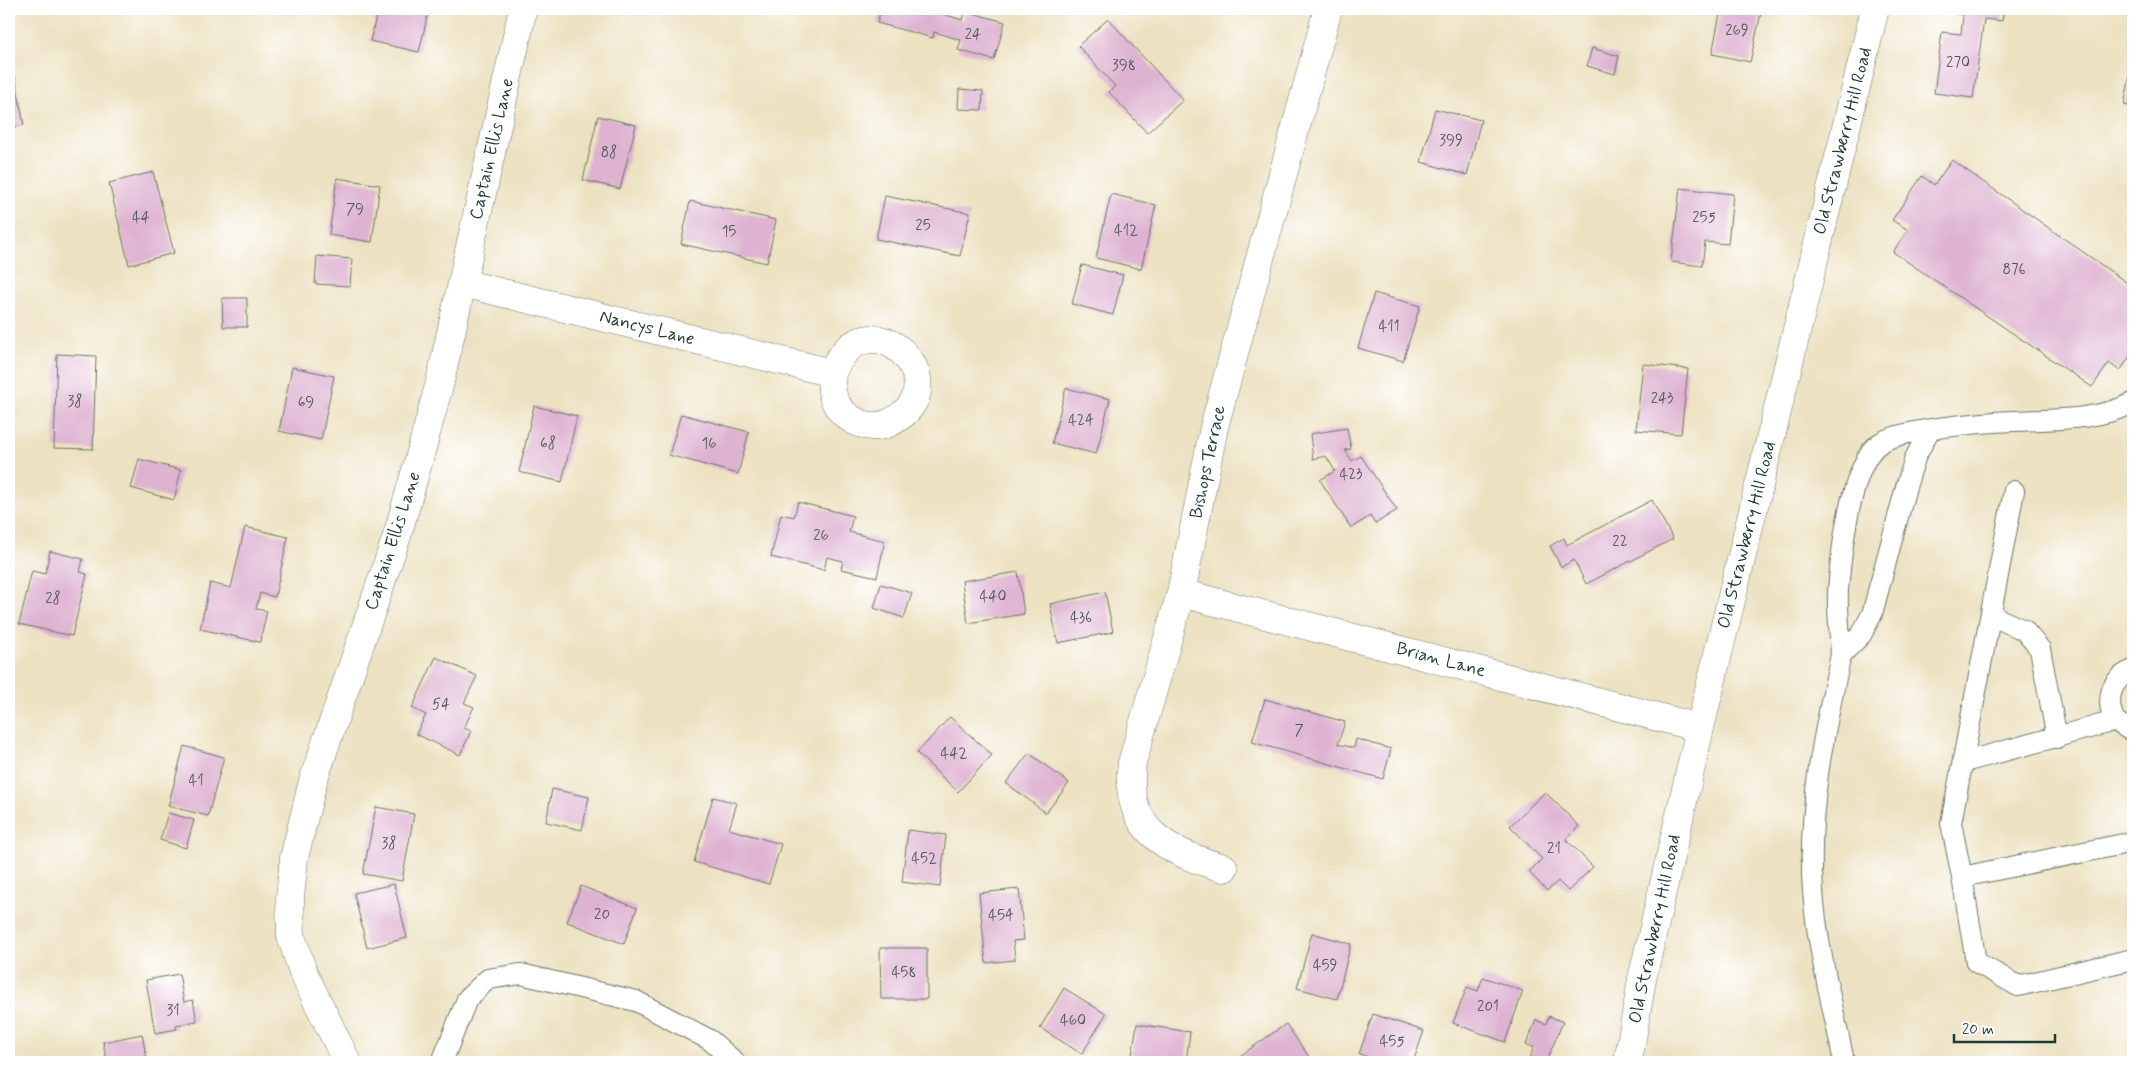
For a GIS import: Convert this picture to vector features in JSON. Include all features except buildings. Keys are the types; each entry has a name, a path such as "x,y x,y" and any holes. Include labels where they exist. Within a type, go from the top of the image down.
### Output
{"street":[{"name":"Captain Ellis Lane","path":"347,1062 303,972 291,936 290,898 294,858 313,781 397,536 440,382 523,9"},
{"name":"Bishops Terrace","path":"1224,868 1178,852 1154,835 1141,821 1133,806 1129,785 1132,763 1181,593 1214,427 1324,9"},
{"name":"Old Strawberry Hill Road","path":"1628,1062 1642,979 1700,728 1875,9"},
{"name":"Nancys Lane","path":"462,282 832,373"},
{"name":"Brian Lane","path":"1181,593 1700,728"}],"lane":[{"path":"1844,1062 1819,938 1813,891 1812,849 1822,741 1841,655 1838,592 1850,506 1867,454 1880,442 1904,435 1980,423 2074,420 2133,403"},
{"path":"1841,655 1861,636 1872,614 1915,458 1929,431"},
{"path":"2014,491 1952,824 1976,962 2018,986 2133,959"},
{"path":"1992,616 2024,630 2040,649 2057,738"},
{"path":"2133,670 2123,674 2115,682 2110,692 2109,702 2115,721 2133,732"},
{"path":"1964,762 2115,721"},
{"path":"1962,877 2133,842"},
{"path":"442,1062 467,999 488,979 522,974 636,1001 710,1040 735,1062"}]}
